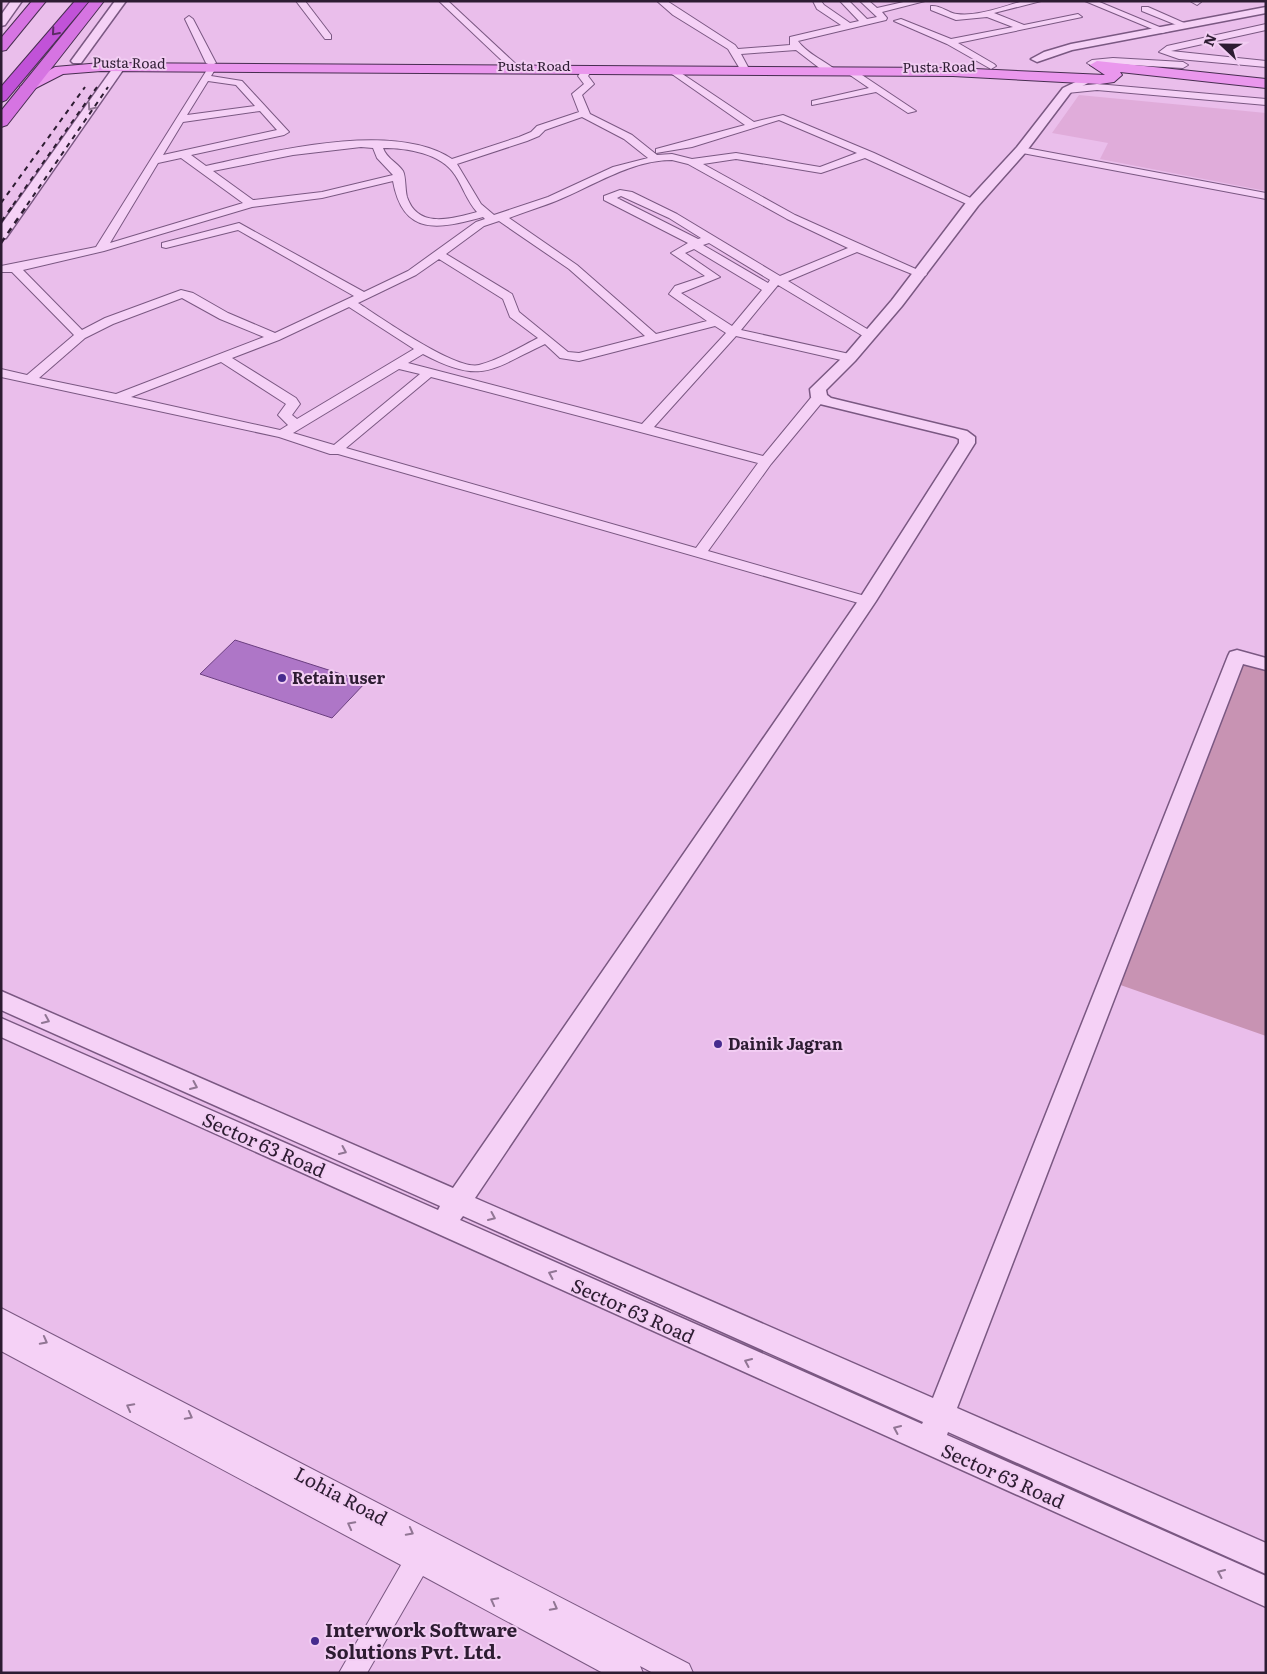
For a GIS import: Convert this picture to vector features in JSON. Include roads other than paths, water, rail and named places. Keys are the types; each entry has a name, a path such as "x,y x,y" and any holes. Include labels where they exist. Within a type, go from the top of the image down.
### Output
{"highway":[{"path":"1,47 39,1"},
{"path":"1,97 82,1"},
{"path":"1,122 97,1"}],"main road":[{"name":"Pusta Road","path":"50,58 209,69"},
{"name":"Pusta Road","path":"515,67 829,70 991,66 1025,59"},
{"path":"1020,76 1012,71 1009,64 1025,59 1266,84"},
{"name":"Pusta Road","path":"28,87 60,70 101,67 209,69 743,67 850,72 973,73 1086,80 1098,68"},
{"path":"1098,68 1163,82 1266,93"},
{"path":"1163,82 1175,92"}],"street":[{"path":"1,22 17,1"},
{"path":"77,61 121,1"},
{"path":"300,1 328,37"},
{"path":"443,1 515,67"},
{"path":"661,1 676,13 725,41 737,52 743,67"},
{"path":"817,1 820,7 848,26"},
{"path":"844,1 866,22"},
{"path":"829,70 792,41 794,38 883,18 864,1"},
{"path":"874,11 921,1"},
{"path":"934,8 956,17 984,13 1037,1"},
{"path":"1089,1 1165,30"},
{"path":"1134,5 1187,26"},
{"path":"1015,6 1054,22"},
{"name":"Pusta Road","path":"1025,59 1050,52 1266,10"},
{"path":"984,13 1024,28"},
{"path":"950,42 1078,17"},
{"path":"156,160 283,133 284,130 239,82 209,69 189,19"},
{"path":"898,21 950,42 991,66"},
{"path":"1266,27 1224,38 1170,48 1164,52 1179,56 1266,64"},
{"path":"1224,38 1249,40"},
{"path":"1086,45 1083,52 1098,68 1123,61 1266,73"},
{"path":"737,52 799,47"},
{"path":"90,83 101,67"},
{"path":"1,235 119,67"},
{"path":"100,249 156,160 209,69"},
{"path":"588,69 583,76 589,84 577,94 585,113 591,120 628,136 652,156 672,156 692,162 791,217 921,274"},
{"path":"672,70 752,125"},
{"path":"850,72 911,110"},
{"path":"1047,78 1067,90 1097,87 1175,92 1266,102"},
{"path":"699,553 766,461 819,397 818,389 850,358 921,274 973,204 1021,150 1067,90 1086,80"},
{"path":"814,102 877,89"},
{"path":"180,119 264,108"},
{"path":"451,163 523,139 535,134 541,128 585,113"},
{"path":"377,144 381,156 398,173 400,196 408,210 423,222 442,224 491,216 552,199 617,168 780,117 870,155 973,204"},
{"path":"204,170 290,153 377,144 421,150 451,163 475,205 573,267 654,338"},
{"path":"1021,150 1266,196"},
{"path":"182,154 251,204"},
{"path":"692,162 736,156 821,170 860,155 870,155"},
{"path":"1,269 15,268 100,249 251,204 322,195 398,177"},
{"path":"768,288 695,243 608,198 620,193 634,196 781,280 868,335"},
{"path":"117,398 275,337 364,297 412,273 491,216"},
{"path":"166,246 239,226 364,297"},
{"path":"710,238 695,243 677,253 714,277 679,288 675,291 675,294 733,332 850,358"},
{"path":"645,429 733,332 768,288 781,280 858,248"},
{"path":"439,254 508,297 514,314 564,355 579,357 716,322"},
{"path":"15,268 81,335"},
{"path":"30,379 81,335 108,321 181,294 189,295 248,327 275,337"},
{"path":"350,303 423,349 462,368 471,370 481,369 546,339"},
{"path":"282,434 423,349"},
{"path":"223,358 290,400 294,404 285,416 296,426"},
{"path":"396,364 766,461"},
{"path":"335,450 430,372"},
{"path":"1,373 282,434 867,601"},
{"path":"442,1225 867,601 968,440 961,434 834,404 819,397"},
{"path":"1234,662 1266,664"},
{"path":"1234,662 1266,677"},
{"path":"930,1443 1234,662"},
{"name":"Sector 63 Road","path":"1,1000 1266,1559"},
{"name":"Sector 63 Road","path":"1,1027 1266,1592"},
{"name":"Lohia Road","path":"1,1318 680,1673"},
{"name":"Lohia Road","path":"1,1339 630,1673"},
{"path":"352,1673 418,1560"}],"railway":[{"path":"1,203 85,87"},
{"path":"13,205 97,87"},
{"path":"27,205 108,87"},
{"path":"1,222 14,204"},
{"path":"1,243 28,204"}],"place":[{"name":"Retain user","path":"282,678"},
{"name":"Dainik Jagran","path":"718,1044"},
{"name":"Interwork Software Solutions Pvt. Ltd.","path":"315,1641"}]}
